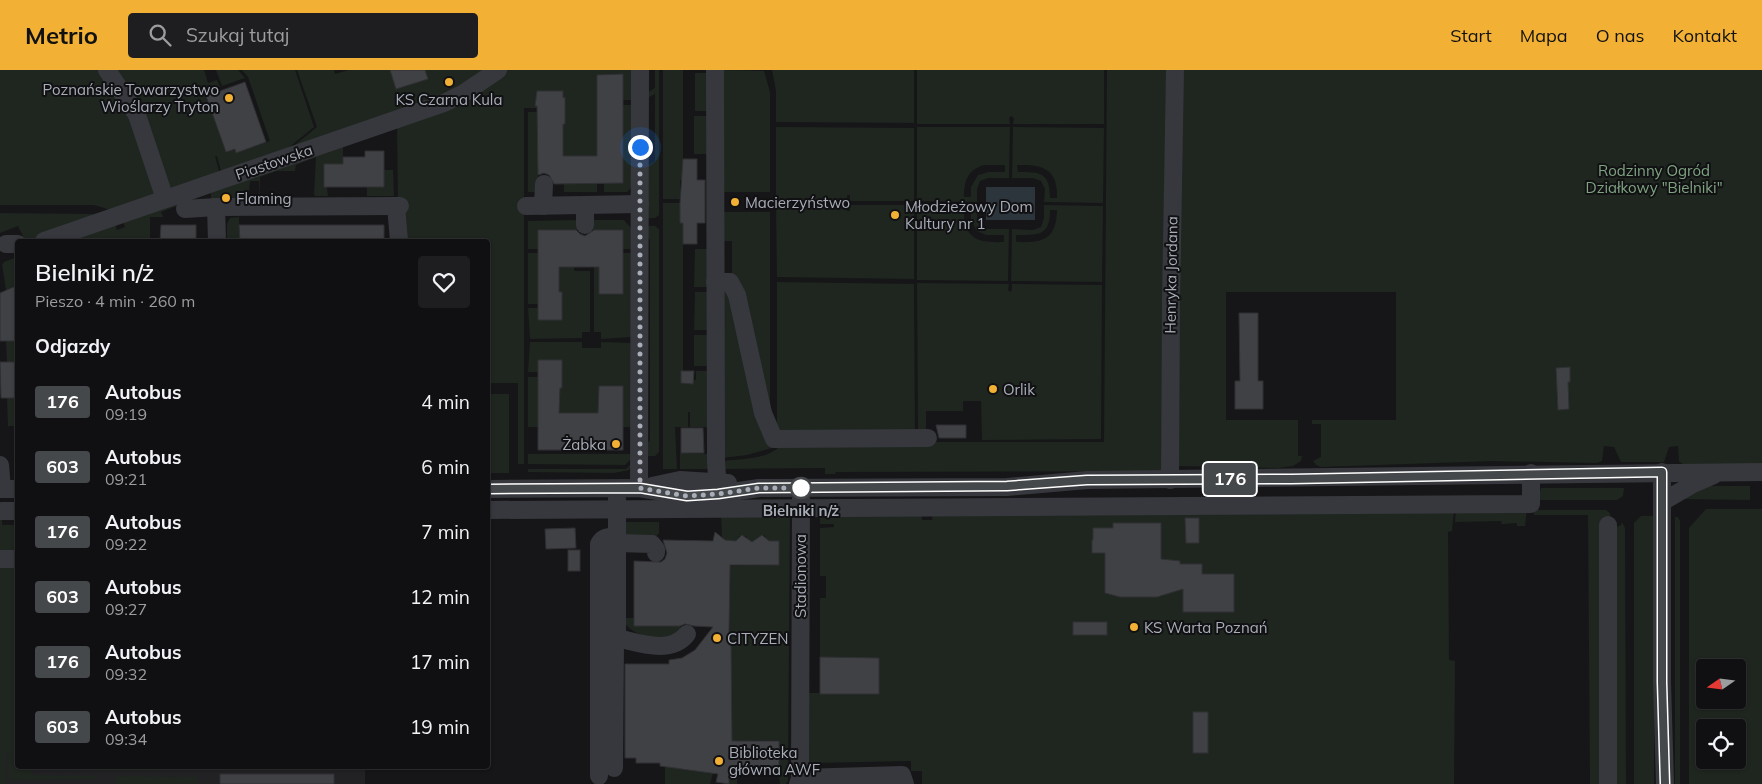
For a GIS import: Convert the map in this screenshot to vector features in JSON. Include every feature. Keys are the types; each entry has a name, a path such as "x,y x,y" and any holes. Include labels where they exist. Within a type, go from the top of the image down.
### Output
{"street":[{"path":"107,70 137,114 164,199"},
{"name":"Piastowska","path":"50,239 444,103 464,93 498,70"},
{"path":"640,70 640,488"},
{"path":"715,70 716,461 718,488"},
{"name":"Henryka Jordana","path":"1170,480 1175,70"},
{"path":"544,184 535,206 640,204"},
{"path":"585,205 585,225"},
{"path":"185,210 216,207 398,206 399,239"},
{"path":"216,207 217,239"},
{"path":"715,282 730,282 737,295 763,413 774,439 928,438"},
{"path":"0,464 6,489"},
{"path":"1662,472 1662,682 1665,784"},
{"path":"1662,502 1693,484 1721,472"},
{"path":"490,489 640,488 680,480 718,488 868,488 1007,486 1087,480 1531,473 1762,472"},
{"path":"490,510 528,515 617,510 1531,504 1531,473"},
{"path":"1402,476 1403,505"},
{"path":"1206,506 1207,479"},
{"path":"1244,479 1244,506"},
{"path":"1147,480 1147,507"},
{"path":"617,488 617,510 617,540 617,638 615,642 607,772 599,544 606,537 617,540 652,544 656,549 656,553"},
{"name":"Stadionowa","path":"799,781 801,488"},
{"path":"868,488 868,509"},
{"path":"528,515 530,489"},
{"path":"1608,525 1608,784"},
{"path":"0,559 15,559"},
{"path":"617,638 645,644 667,646 681,642 686,634"},
{"path":"799,781 902,775 905,784"}],"shaded area":[{"path":"986,187 1035,187 1035,220 986,220"},
{"path":"0,525 15,525 15,769 365,769 365,784 0,784"}],"green space":[{"path":"0,70 102,70 123,99 155,195 114,211 94,205 0,205"},
{"path":"112,70 204,70 208,83 217,80 220,87 202,93 202,95 205,95 226,152 235,149 236,153 270,141 248,77 242,70 295,70 314,127 287,149 222,175 217,156 215,156 220,175 170,190"},
{"path":"216,70 238,70 245,78 222,86"},
{"path":"297,70 334,70 335,74 348,70 490,70 462,88 290,149 317,127"},
{"path":"505,70 635,70 635,100 623,100 623,75 597,75 597,119 623,105 631,105 631,188 627,192 604,192 604,183 623,183 623,149 597,157 563,157 563,149 538,149 538,192 528,192 528,112 537,112 563,131 563,124 565,124 563,91 538,91 537,108 524,108 524,464 518,464 518,383 490,383 490,239 403,239 398,201 397,124"},
{"path":"655,70 659,70 659,215 655,218 645,218 645,168 655,161 655,94 645,99 645,94 655,88"},
{"path":"663,70 683,70 683,180 680,180 680,199 663,199"},
{"path":"722,70 764,71 770,92 770,192 722,192"},
{"path":"772,70 914,70 914,123 776,122 776,91"},
{"path":"917,70 1104,70 1104,124 1013,124 1014,118 1011,116 1009,118 1010,124 917,124"},
{"path":"1107,70 1169,70 1163,471 836,472 835,474 825,474 825,468 724,469 722,461 747,459 764,455 778,448 783,442 1104,442"},
{"name":"Rodzinny Ogród Działkowy \"Bielniki\"","path":"1181,70 1762,70 1762,465 1684,465 1679,461 1678,446 1669,447 1664,462 1621,462 1614,447 1604,446 1602,461 1597,463 1493,461 1321,467 1313,461 1321,457 1321,424 1312,424 1312,420 1396,420 1396,292 1226,292 1226,420 1298,420 1298,456 1302,456 1301,461 1293,466 1278,468 1178,466"},
{"path":"695,73 708,73 708,111 695,111"},
{"path":"694,116 708,116 708,154 694,154"},
{"path":"776,127 914,128 914,201 850,201 850,195 847,195 847,201 776,200"},
{"path":"917,127 1010,127 1009,178 988,178 980,181 977,189 977,202 917,201","holes":["984,165 1005,165 1005,172 989,172 978,175 971,187 971,197 964,197 965,186 970,173"]},
{"path":"1013,127 1104,128 1103,203 1044,202 1045,189 1041,181 1033,178 1012,178","holes":["1017,165 1041,167 1052,175 1057,188 1057,198 1050,198 1048,183 1042,175 1032,172 1018,172"]},
{"path":"343,147 343,164 324,164 328,196 315,196 314,194 316,157 296,165 295,171 277,171 260,177 260,202 259,181 250,181 248,202 211,202 211,193 161,212 163,217 150,217 150,239 66,239 115,224 117,230 125,227 123,221"},
{"path":"384,170 393,170 394,196 367,196 367,187"},
{"path":"597,183 597,192 564,192 564,184"},
{"path":"663,203 680,203 680,223 683,223 683,371 681,372 681,383 693,384 693,380 696,380 696,371 708,371 708,427 690,427 690,412 688,412 688,427 675,427 677,469 663,469"},
{"path":"776,204 847,205 847,211 850,211 850,205 914,205 914,279 777,277"},
{"path":"917,205 977,205 977,218 980,226 988,229 1009,229 1008,281 917,280","holes":["964,209 971,209 971,220 977,231 986,235 1004,235 1004,242 980,240 969,233 964,219"]},
{"path":"1044,205 1103,206 1102,282 1011,281 1012,229 1033,230 1041,227 1044,218","holes":["1050,210 1057,210 1054,228 1046,238 1034,242 1016,242 1016,235 1031,235 1042,232 1048,225"]},
{"path":"722,212 770,212 770,408 741,293 732,273 732,241 722,241"},
{"path":"0,213 97,214 35,239 24,238 18,226 0,233"},
{"path":"239,217 240,239 227,239 227,224 230,218"},
{"path":"581,220 580,230 538,230 538,249 528,249 528,221"},
{"path":"591,220 624,220 631,228 631,249 623,249 623,230 591,230"},
{"path":"645,226 655,226 659,229 659,452 655,456 645,456 645,446 650,440 650,240 645,235"},
{"path":"695,249 708,249 708,287 694,287"},
{"path":"528,253 538,253 538,304 528,304"},
{"path":"623,253 631,253 631,337 601,339 601,332 594,332 594,262 601,262 599,294 623,294"},
{"path":"15,258 15,286 6,290 2,265 4,262"},
{"path":"559,262 568,267 574,267 574,271 590,271 590,332 582,332 582,338 530,339 528,308 538,308 538,320 562,320 562,293 559,292"},
{"path":"777,282 914,284 915,435 777,436"},
{"path":"917,283 1009,284 1008,290 1010,292 1012,284 1102,285 1101,439 982,440 981,401 963,401 963,411 926,411 926,431 918,435"},
{"path":"728,289 775,447 747,455 722,458 723,290"},
{"path":"695,292 708,292 708,330 694,330"},
{"path":"694,335 708,335 708,366 694,366"},
{"path":"6,341 15,341 15,362 7,362"},
{"path":"530,342 582,342 582,348 601,348 601,342 631,343 631,427 623,427 623,386 599,386 601,418 559,418 562,360 538,360 538,372 528,372"},
{"path":"528,377 538,377 538,427 528,427"},
{"path":"490,394 509,394 509,473 490,473"},
{"path":"7,398 15,398 15,426 8,426"},
{"path":"680,453 709,454 709,469 680,469"},
{"path":"528,454 631,454 631,459 625,465 528,464"},
{"path":"632,463 629,470 614,473 528,472 528,469 626,469"},
{"path":"1704,486 1750,486 1750,500 1681,499"},
{"path":"1541,488 1624,488 1623,496 1617,500 1538,500"},
{"path":"1527,508 1525,526 1517,526 1517,523 1502,524 1501,521 1455,522 1456,510"},
{"path":"1534,509 1606,510 1610,513 1611,523 1599,523 1601,784 1590,784 1588,515 1534,515"},
{"path":"1706,509 1762,509 1762,784 1689,784 1689,528"},
{"name":"KS Warta Poznań","path":"1454,510 1452,531 1448,532 1449,660 1455,661 1454,784 922,784 922,771 911,771 911,761 818,763 818,772 809,771 803,761 807,693 820,693 820,598 826,598 826,576 820,576 820,528 834,527 834,524 820,524 820,516 922,513 922,520 932,520 933,513 1107,515 1109,512 1190,511 1190,515 1211,515 1211,511"},
{"path":"721,514 790,514 788,781 786,784 780,784 779,775 737,775 737,784 729,784 729,766 779,766 779,741 731,741 729,566 779,565 779,541 767,541 765,536 762,535 756,541 748,541 746,536 740,536 737,541 725,540 722,537"},
{"path":"0,516 2,516 2,525 15,525 15,555 0,555"},
{"path":"1641,516 1654,516 1654,784 1634,784 1634,523"},
{"path":"1675,517 1678,517 1680,521 1680,784 1675,784"},
{"path":"623,522 659,522 659,533 653,540 623,536"},
{"path":"1622,522 1625,528 1626,784 1616,784 1616,527 1621,525"},
{"path":"0,562 15,562 15,769 78,769 78,771 32,770 32,775 97,776 97,779 9,780 9,753 5,753 5,784 0,784"},
{"path":"622,618 634,618 634,626 681,626 672,639 658,638 637,633"},
{"path":"665,766 713,773 710,784 665,784"},
{"path":"83,769 162,769 162,771 83,771"},
{"path":"116,776 198,777 199,784 116,784"}],"building":[{"path":"390,70 425,70 428,79 396,89"},
{"path":"623,74 623,183 554,184 549,175 544,173 538,175 537,106 535,106 537,91 563,91 563,98 565,97 565,124 563,124 563,156 597,156 597,75"},
{"path":"245,82 266,142 236,153 235,149 226,152 206,96"},
{"path":"365,151 384,151 384,187 324,187 324,164 343,164 343,157 365,157"},
{"path":"683,159 697,159 697,180 705,180 705,223 697,223 697,244 683,244 683,223 680,223 680,203"},
{"path":"161,225 196,225 196,239 160,239"},
{"path":"239,225 384,225 384,239 240,239"},
{"path":"538,230 576,230 585,236 594,230 623,230 623,294 599,294 599,267 559,267 559,292 562,292 562,320 538,320"},
{"path":"15,286 15,341 0,341 0,293"},
{"path":"1239,313 1258,313 1258,381 1263,381 1263,409 1235,409 1235,381 1240,381"},
{"path":"538,360 562,360 562,388 560,388 559,413 598,413 599,386 623,386 623,450 538,450"},
{"path":"0,362 15,362 15,398 1,398"},
{"path":"1570,367 1570,382 1568,382 1569,409 1558,410 1556,368"},
{"path":"681,371 694,371 693,384 681,383"},
{"path":"936,425 966,425 966,438 939,438"},
{"path":"681,428 703,428 704,453 681,453"},
{"path":"1185,518 1199,518 1199,543 1186,543"},
{"path":"1113,523 1161,523 1161,559 1180,561 1180,564 1202,564 1202,574 1234,574 1234,612 1183,612 1183,589 1157,597 1120,597 1105,593 1105,553 1092,553 1093,528 1113,528"},
{"path":"575,528 576,548 546,549 545,529"},
{"name":"CITYZEN","path":"715,532 725,540 736,541 742,535 752,542 762,535 769,541 779,541 779,565 730,565 729,634 731,643 732,741 779,741 779,766 729,766 729,784 716,782 718,774 660,766 660,763 636,763 636,758 625,758 625,664 669,664 669,660 682,658 695,650 713,627 685,624 680,626 634,626 634,561 661,562 665,559 667,553 663,540 713,541"},
{"path":"568,550 580,550 580,571 568,571"},
{"path":"1073,622 1107,622 1107,635 1073,635"},
{"path":"820,657 879,658 879,694 820,694"},
{"path":"1193,712 1208,712 1208,753 1193,753"},
{"path":"220,774 334,774 334,784 220,784"}],"bus line":[{"name":"176","path":"490,489 640,488 687,496 759,488 1022,486 1087,480 1291,479 1662,472 1662,682 1665,784"}],"place":[{"name":"KS Czarna Kula","path":"449,82"},
{"name":"Poznańskie Towarzystwo Wioślarzy Tryton","path":"229,98"},
{"name":"Flaming","path":"226,198"},
{"name":"Macierzyństwo","path":"735,202"},
{"name":"Młodzieżowy Dom Kultury nr 1","path":"895,215"},
{"name":"Orlik","path":"993,389"},
{"name":"Żabka","path":"616,444"},
{"name":"Bielniki n/ż","path":"801,488"},
{"name":"KS Warta Poznań","path":"1134,627"},
{"name":"CITYZEN","path":"717,638"},
{"name":"Biblioteka główna AWF","path":"719,761"}],"route":[{"path":"640,147 640,488 687,496 759,488 801,488"}]}
